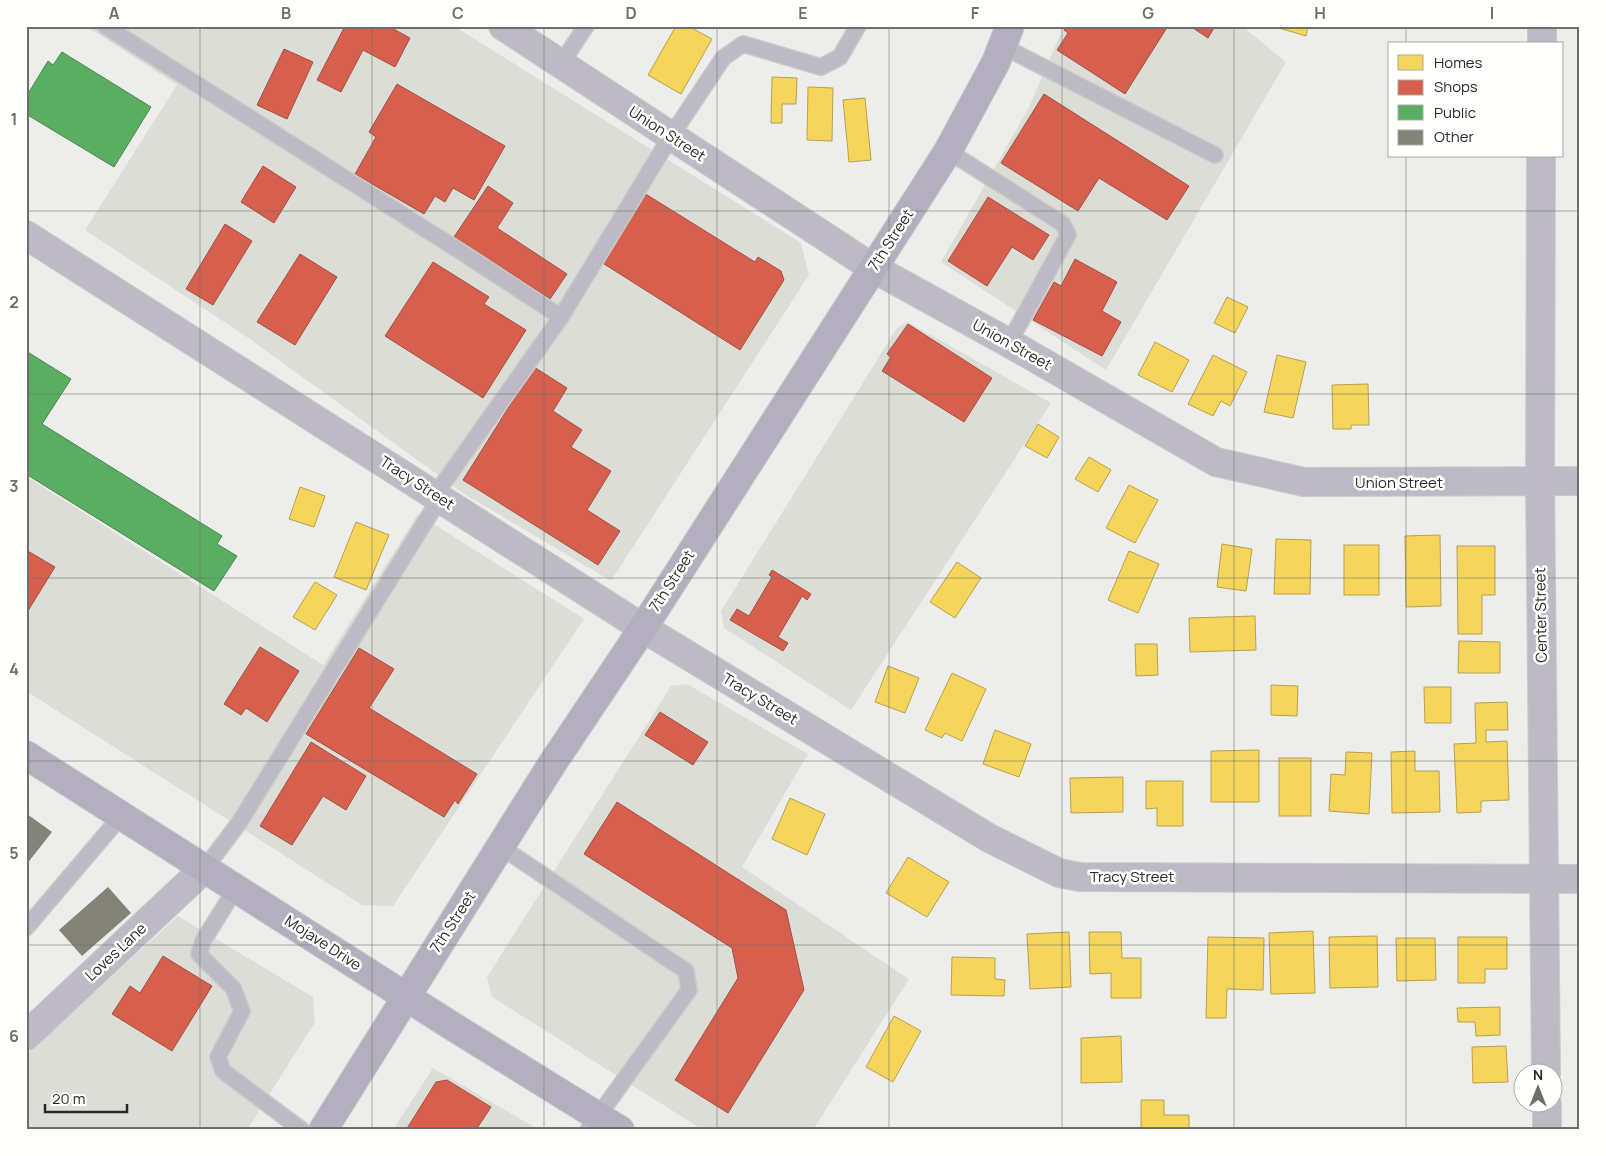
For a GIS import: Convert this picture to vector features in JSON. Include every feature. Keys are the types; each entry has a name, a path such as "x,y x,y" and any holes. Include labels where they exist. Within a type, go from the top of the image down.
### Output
{"main road":[{"name":"7th Street","path":"323,1130 405,996 502,847 552,764 642,628 948,151 1006,36"},
{"name":"Mojave Drive","path":"26,755 405,996 592,1123 620,1130"}],"street":[{"name":"Union Street","path":"503,26 873,268 1009,343 1216,462 1304,482 1580,480"},
{"path":"1542,26 1542,42"},
{"name":"Center Street","path":"1541,158 1540,481 1546,1064"},
{"name":"Tracy Street","path":"26,235 642,628 989,838 1058,873 1090,877 1580,879"},
{"name":"Loves Lane","path":"26,1036 205,868"},
{"path":"1547,1114 1547,1130"}],"lane":[{"path":"105,26 561,317"},
{"path":"561,64 586,26"},
{"path":"205,868 239,823 438,497 561,317 671,136 723,58 743,44 821,66 840,57 858,26"},
{"path":"1006,36 1215,155"},
{"path":"948,151 1063,224 1068,235 1009,343"},
{"path":"26,928 122,816"},
{"path":"502,847 686,971 689,990 592,1123"},
{"path":"236,888 203,941 199,954 233,988 242,1011 218,1057 223,1071 302,1130"}],"shaded area":[{"path":"86,26 454,26 801,243 809,275 611,581 463,493 247,337 85,230 177,85"},
{"path":"1064,26 1242,26 1286,62 1106,370 941,262 1029,107"},
{"path":"908,322 1051,403 851,710 724,628 721,611 897,328"},
{"path":"26,476 323,665 418,514 584,619 393,906 362,905 26,691"},
{"path":"687,684 808,754 742,867 909,979 813,1130 703,1130 492,997 487,977 671,686"},
{"path":"178,916 313,997 315,1022 247,1130 26,1130 26,1055"},
{"path":"433,1068 539,1130 393,1130"}],"building: Homes":[{"path":"676,26 688,26 712,39 681,94 648,75"},
{"path":"1272,26 1308,26 1306,36"},
{"path":"1425,26 1474,26 1474,28"},
{"path":"772,77 797,78 796,104 782,104 782,123 771,123"},
{"path":"808,87 833,88 832,141 807,140"},
{"path":"865,98 871,160 849,162 843,100"},
{"path":"1227,297 1248,307 1235,333 1214,323"},
{"path":"1155,342 1189,360 1172,392 1138,375"},
{"path":"1213,355 1247,372 1230,406 1221,401 1213,416 1188,404"},
{"path":"1277,355 1306,362 1293,418 1264,412"},
{"path":"1368,384 1369,425 1351,425 1351,429 1333,429 1332,385"},
{"path":"1038,424 1059,437 1047,458 1025,446"},
{"path":"1089,457 1111,470 1098,492 1075,479"},
{"path":"1129,485 1158,500 1135,543 1106,528"},
{"path":"300,487 325,496 314,527 289,519"},
{"path":"356,522 389,535 366,590 334,577"},
{"path":"1440,535 1441,606 1406,607 1405,536"},
{"path":"1276,539 1311,540 1310,594 1274,594"},
{"path":"1222,544 1252,549 1246,591 1217,587"},
{"path":"1344,545 1379,545 1379,595 1344,595"},
{"path":"1457,546 1495,546 1495,595 1482,595 1482,634 1458,634"},
{"path":"1129,551 1159,564 1138,613 1108,600"},
{"path":"957,562 981,578 955,618 930,602"},
{"path":"315,582 337,595 315,630 293,617"},
{"path":"1255,616 1256,650 1190,652 1189,618"},
{"path":"1459,641 1500,642 1500,673 1458,673"},
{"path":"1135,644 1157,644 1158,675 1136,676"},
{"path":"888,666 919,678 905,713 875,702"},
{"path":"952,673 986,689 962,741 945,733 942,738 925,730"},
{"path":"1271,685 1298,686 1297,716 1271,715"},
{"path":"1424,687 1451,687 1451,723 1425,723"},
{"path":"1507,702 1508,730 1486,730 1486,742 1507,741 1509,800 1481,801 1481,812 1457,813 1454,744 1476,743 1475,703"},
{"path":"995,730 1031,744 1019,777 983,764"},
{"path":"1259,750 1259,802 1211,802 1211,751"},
{"path":"1415,751 1415,771 1439,771 1440,812 1392,813 1391,752"},
{"path":"1346,752 1372,753 1369,814 1329,811 1331,774 1345,775"},
{"path":"1279,758 1311,758 1311,816 1279,816"},
{"path":"1123,777 1123,812 1071,813 1070,778"},
{"path":"1146,781 1183,781 1183,826 1157,826 1157,808 1146,809"},
{"path":"790,798 825,814 807,855 772,839"},
{"path":"908,857 949,882 927,917 886,893"},
{"path":"1313,931 1315,993 1271,994 1269,933"},
{"path":"1069,932 1071,987 1030,989 1027,934"},
{"path":"1089,932 1121,932 1122,958 1141,958 1141,998 1111,998 1111,973 1090,974"},
{"path":"1377,936 1378,987 1330,988 1329,937"},
{"path":"1208,937 1264,938 1263,990 1227,989 1226,1018 1206,1018"},
{"path":"1458,937 1507,937 1507,969 1485,969 1485,983 1458,983"},
{"path":"1396,938 1435,938 1436,980 1397,981"},
{"path":"952,957 995,958 995,979 1005,980 1004,996 951,995"},
{"path":"1500,1007 1500,1035 1476,1036 1475,1022 1458,1022 1457,1008"},
{"path":"894,1016 921,1031 893,1082 866,1067"},
{"path":"1121,1036 1122,1082 1081,1083 1081,1038"},
{"path":"1506,1046 1508,1082 1473,1083 1472,1047"},
{"path":"1141,1100 1164,1100 1164,1115 1189,1115 1189,1130 1141,1130"}],"building: Shops":[{"path":"345,26 388,26 410,38 395,67 363,50 341,92 317,80"},
{"path":"1066,26 1168,26 1125,94 1057,50 1068,33 1064,30"},
{"path":"1190,26 1215,26 1208,38"},
{"path":"284,49 313,62 287,119 257,105"},
{"path":"397,84 505,146 474,200 453,188 445,202 435,196 424,214 355,174 376,137 369,132"},
{"path":"1044,94 1189,186 1167,220 1099,178 1078,211 1001,163"},
{"path":"263,166 296,187 274,223 241,202"},
{"path":"488,186 513,203 497,228 567,274 550,299 454,237"},
{"path":"644,193 755,262 758,257 781,271 784,280 740,350 601,262"},
{"path":"988,197 1049,235 1033,260 1012,247 987,286 948,261"},
{"path":"225,224 252,241 213,305 186,289"},
{"path":"300,254 337,277 295,345 257,322"},
{"path":"1075,259 1117,282 1102,311 1121,322 1102,356 1033,320 1054,282 1061,286"},
{"path":"433,262 489,297 484,304 526,330 483,398 385,336"},
{"path":"908,324 992,378 964,422 882,371 891,357 887,354"},
{"path":"534,367 567,388 553,411 582,430 571,447 611,471 587,510 620,531 598,565 463,480"},
{"path":"26,550 55,567 26,614"},
{"path":"772,570 811,594 807,600 802,596 778,637 788,643 783,651 730,620 737,609 749,616 772,577 769,575"},
{"path":"260,647 299,671 267,722 246,708 241,715 224,704"},
{"path":"359,648 394,669 369,708 477,774 458,804 455,800 444,817 306,734"},
{"path":"660,712 708,742 693,765 645,735"},
{"path":"311,742 366,776 346,810 323,796 292,845 260,826"},
{"path":"617,802 786,910 804,990 728,1113 675,1080 738,978 732,948 584,854"},
{"path":"163,956 212,986 172,1051 112,1014 130,986 140,993"},
{"path":"447,1080 491,1107 476,1130 406,1130 436,1082"}],"building: Public":[{"path":"62,52 151,107 114,167 26,114 26,97 48,61 53,65"},
{"path":"26,351 71,379 42,424 222,536 217,544 237,556 214,591 26,474"}],"building: Other":[{"path":"26,815 52,832 26,865"},
{"path":"108,887 131,913 82,956 59,930"}]}
